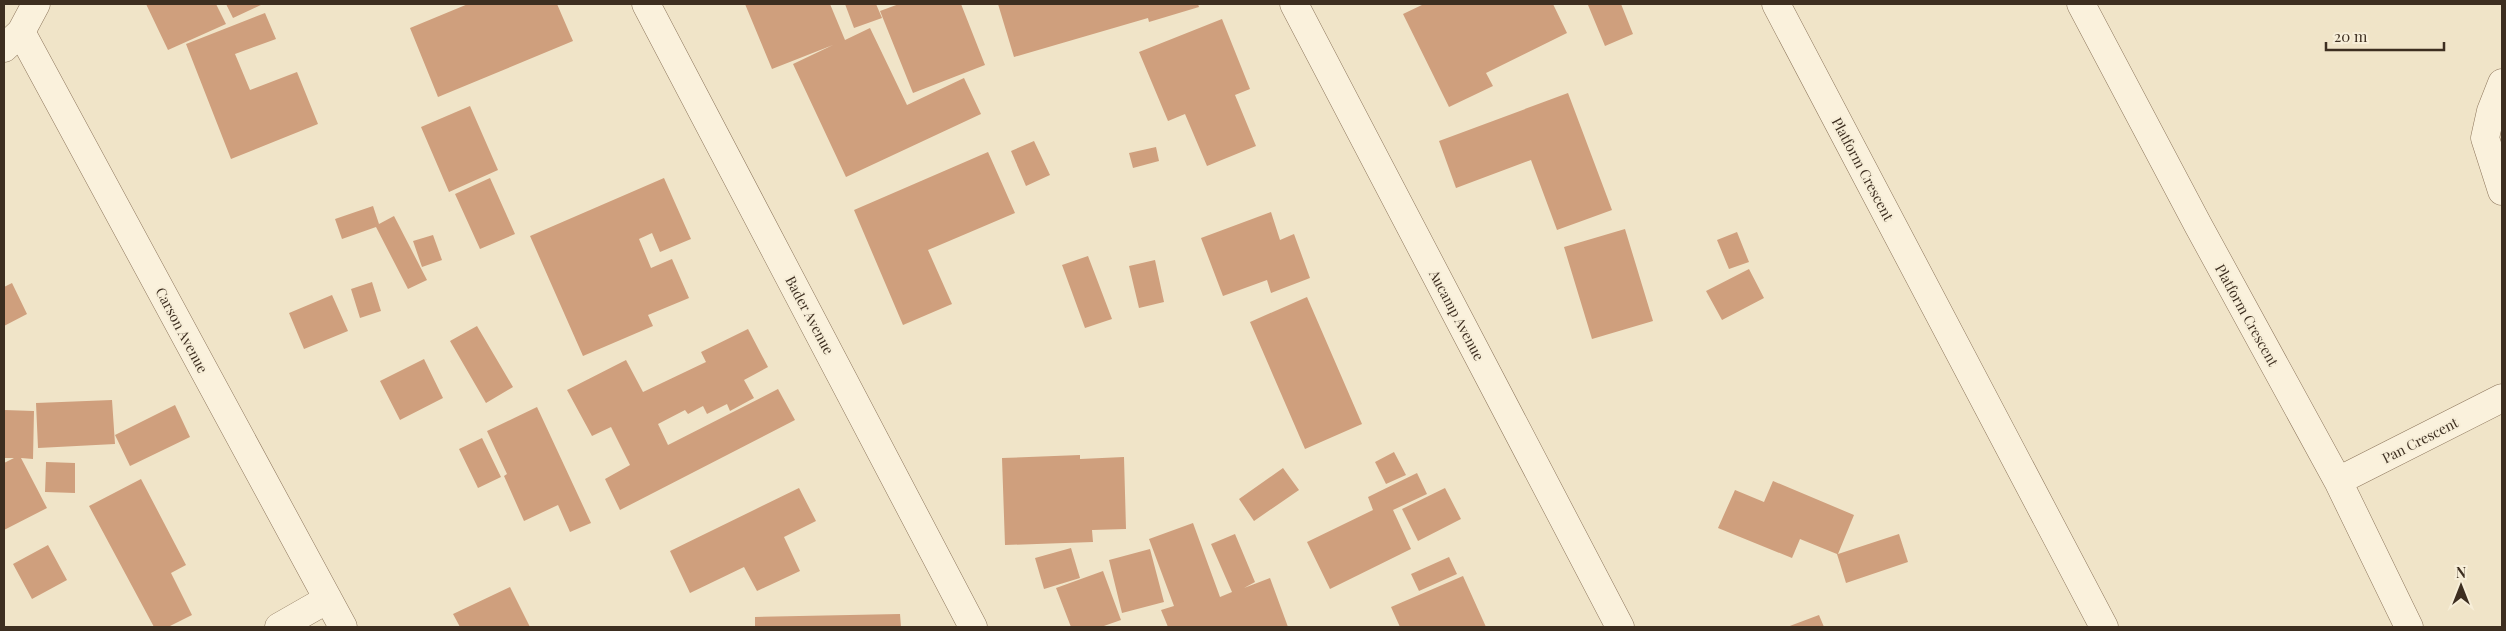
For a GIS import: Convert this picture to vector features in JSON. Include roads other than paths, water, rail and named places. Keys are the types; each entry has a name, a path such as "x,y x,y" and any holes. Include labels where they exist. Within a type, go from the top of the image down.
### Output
{"street":[{"path":"12,40 36,4"},
{"name":"Bader Avenue","path":"646,4 973,627"},
{"name":"Aucamp Avenue","path":"1294,4 1620,627"},
{"name":"Platform Crescent","path":"1776,4 2104,627"},
{"name":"Platform Crescent","path":"2084,5 2198,225 2338,481 2410,627"},
{"name":"Carson Avenue","path":"12,40 343,627"},
{"path":"2502,83 2490,111 2485,138 2502,192"},
{"name":"Pan Crescent","path":"2338,481 2502,398"},
{"path":"279,627 328,598"}]}
